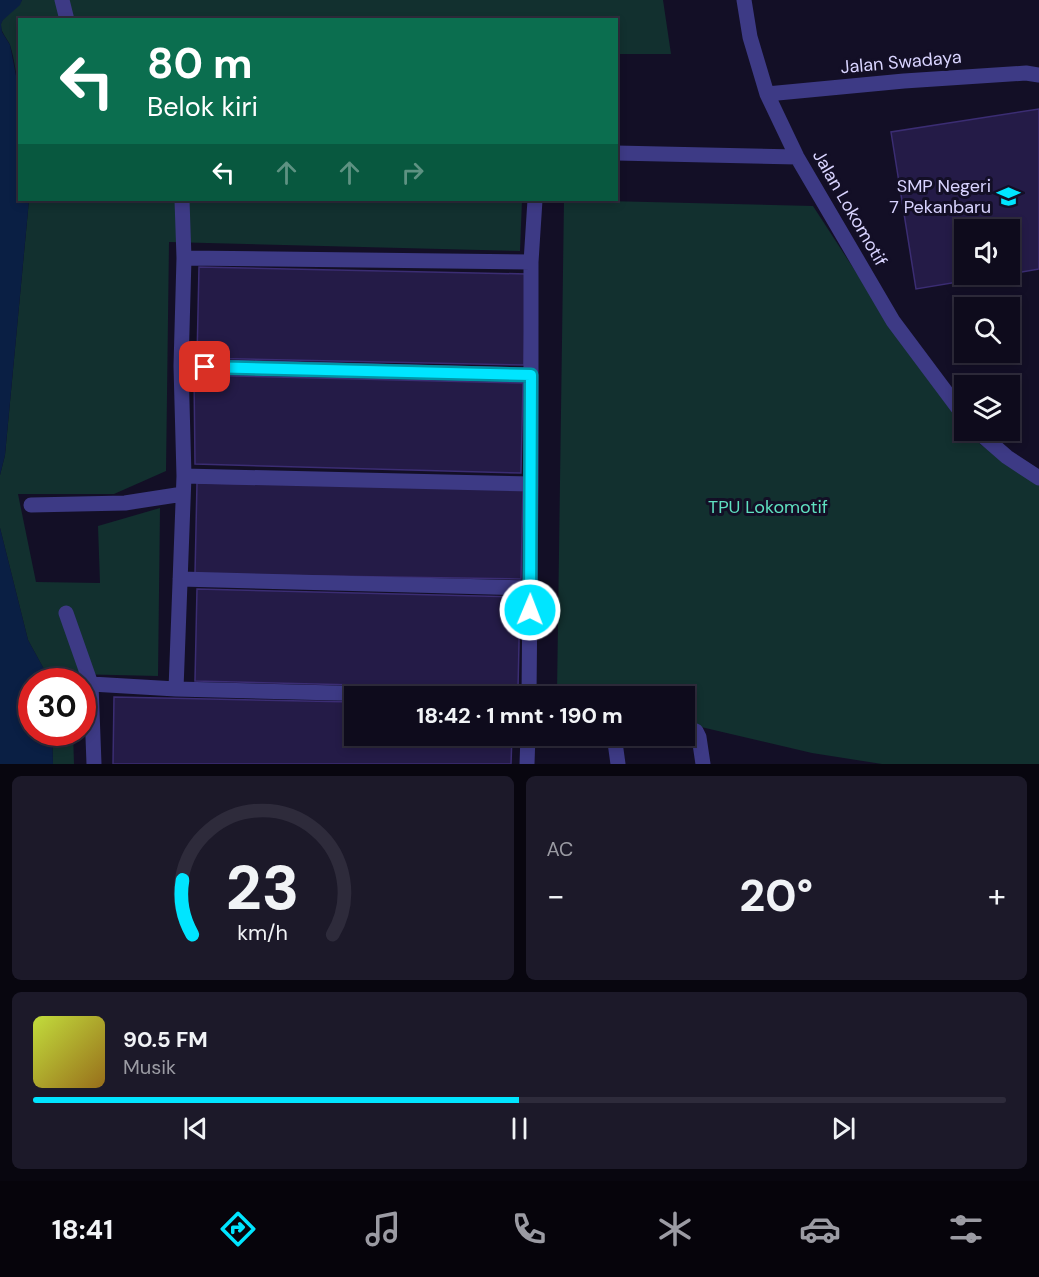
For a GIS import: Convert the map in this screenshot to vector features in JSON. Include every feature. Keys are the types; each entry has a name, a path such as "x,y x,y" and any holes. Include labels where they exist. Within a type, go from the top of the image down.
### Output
{"street":[{"path":"62,0 66,18"},
{"name":"Jalan Lokomotif","path":"744,0 750,37 767,94 797,157 893,321 954,403"},
{"name":"Jalan Swadaya","path":"767,94 904,81 1026,73 1039,75"},
{"path":"618,153 797,157"},
{"path":"176,689 184,476 181,366 184,258 182,201"},
{"path":"529,686 531,262 535,201"},
{"path":"184,258 531,262"},
{"path":"181,366 531,375"},
{"path":"989,441 1007,457 1039,478"},
{"path":"184,476 531,484"},
{"path":"31,505 125,503 183,494"},
{"path":"180,579 531,588"},
{"path":"66,613 85,668"},
{"path":"96,684 176,689 344,693"},
{"path":"695,731 699,737 703,764"},
{"path":"93,746 94,764"},
{"path":"526,764 527,746"},
{"path":"616,746 618,764"}],"green space":[{"path":"22,0 663,0 671,54 618,54 618,18 18,18 18,85 12,51 1,27 4,18"},
{"path":"29,201 522,201 520,251 169,242 166,471 114,494 18,494 36,582 100,583 98,526 160,508 158,676 96,675 96,668 43,668 28,640 0,528 0,475 5,455"},
{"name":"TPU Lokomotif","path":"564,201 813,206 889,323 954,410 954,441 978,441 1039,485 1039,764 882,764 812,753 695,726 695,686 557,686"},
{"path":"52,746 73,746 74,764 53,764"}],"water":[{"path":"0,0 22,0 1,24 2,32 10,45 18,86 18,201 29,201 5,455 0,475"},
{"path":"0,528 28,640 43,668 18,668 18,746 52,746 53,764 0,764"}],"building":[{"path":"1039,109 1039,269 1020,272 1020,219 954,219 954,283 916,289 891,132"},
{"path":"199,267 526,274 524,365 197,358"},
{"path":"194,375 523,383 521,473 195,464"},
{"path":"197,483 523,488 521,579 195,574"},
{"path":"197,589 520,597 518,686 397,686 195,681"},
{"path":"114,697 344,702 344,746 512,746 511,764 113,764"}],"place":[{"name":"SMP Negeri 7 Pekanbaru","path":"1009,196"}],"route":[{"path":"205,367 531,375 530,610"}]}
